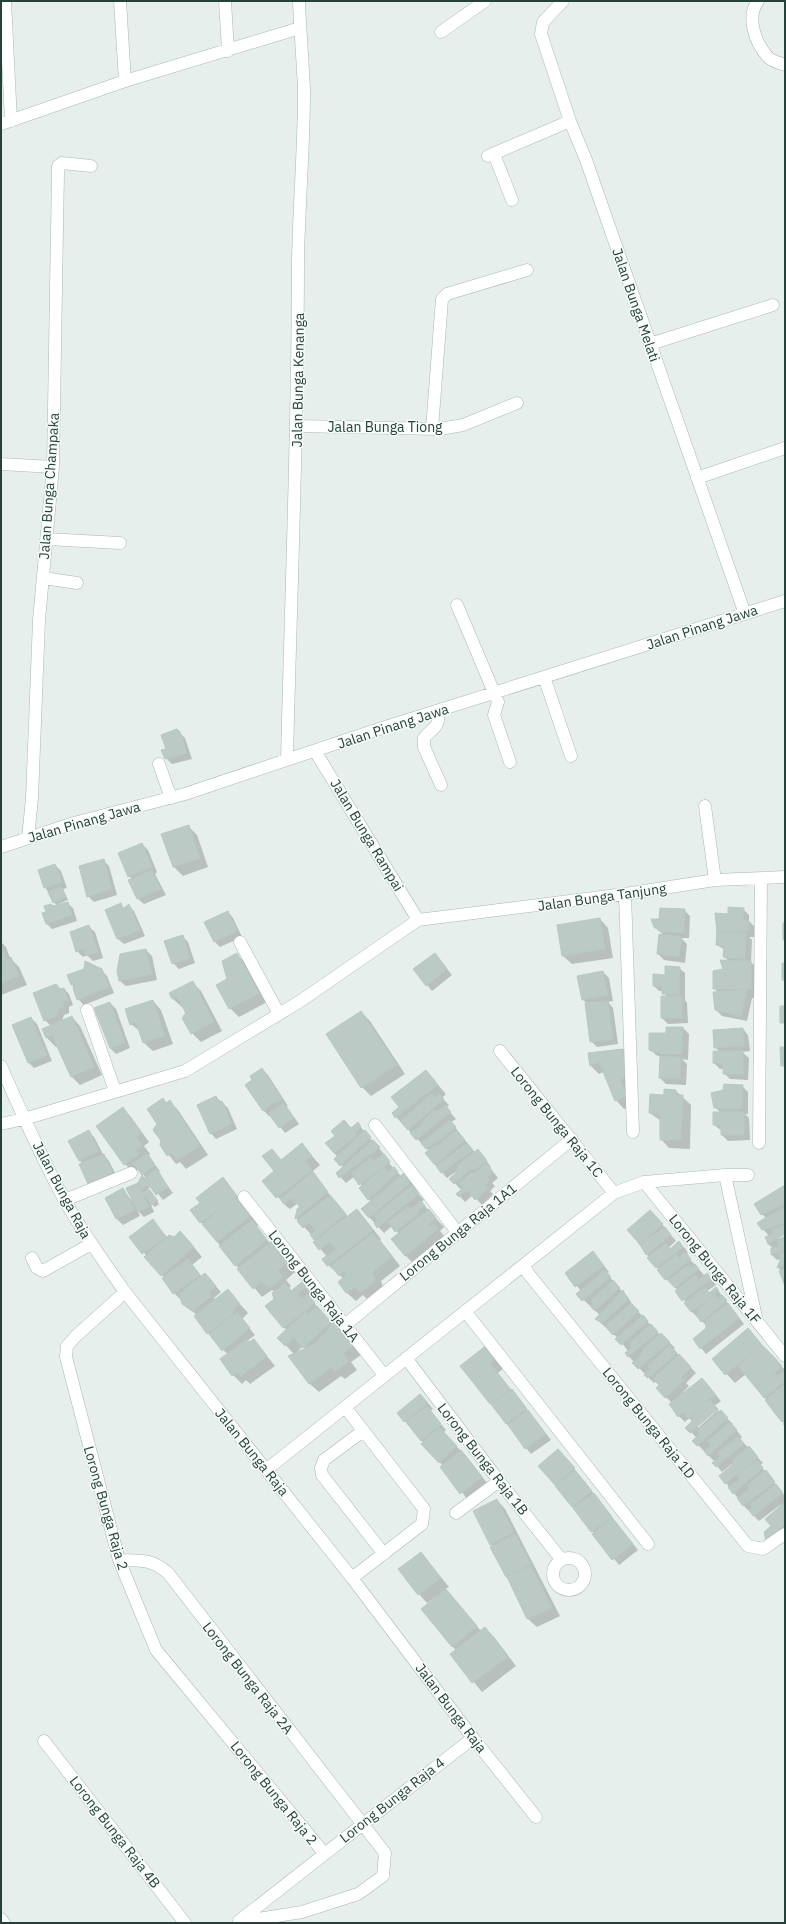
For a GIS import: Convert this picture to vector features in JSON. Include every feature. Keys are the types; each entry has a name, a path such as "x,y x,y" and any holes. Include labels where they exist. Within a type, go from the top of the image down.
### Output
{"street":[{"path":"5,1 6,122 125,81 300,28"},
{"path":"120,1 125,81"},
{"path":"225,1 228,51"},
{"name":"Jalan Bunga Kenanga","path":"287,759 300,308 298,260 304,92 299,1"},
{"path":"441,32 485,1"},
{"name":"Jalan Bunga Melati","path":"563,1 544,22 541,34 570,121 586,160 745,614"},
{"path":"758,1 753,8 754,34 768,58 785,65"},
{"path":"512,200 491,155 570,121"},
{"name":"Jalan Bunga Champaka","path":"28,838 32,798 36,670 53,467 58,166 62,163 91,166"},
{"path":"432,429 442,300 446,294 527,270"},
{"path":"650,344 773,305"},
{"name":"Jalan Bunga Tiong","path":"297,426 432,429 463,425 517,403"},
{"path":"697,478 785,448"},
{"path":"1,464 53,467"},
{"path":"46,539 120,543"},
{"path":"43,578 77,583"},
{"name":"Jalan Pinang Jawa","path":"1,847 74,823 171,798 287,759 785,601"},
{"path":"457,605 494,693 498,706 494,715 510,762"},
{"path":"544,677 571,756"},
{"path":"438,712 439,721 436,727 424,738 424,747 441,785"},
{"name":"Jalan Bunga Rampai","path":"315,751 418,920"},
{"path":"159,764 171,798"},
{"path":"705,806 715,880"},
{"name":"Jalan Bunga Tanjung","path":"418,920 625,894 715,880 785,877"},
{"path":"759,1143 761,879"},
{"path":"625,894 633,1132"},
{"path":"1,1124 24,1119 185,1071 279,1014 418,920"},
{"path":"240,942 279,1014"},
{"path":"87,1010 115,1091"},
{"name":"Lorong Bunga Raja 1C","path":"500,1050 614,1193"},
{"name":"Jalan Bunga Raja","path":"1,1066 24,1119 65,1200 91,1244 125,1292 352,1578 473,1738 536,1817"},
{"path":"375,1125 458,1232"},
{"name":"Lorong Bunga Raja 1A1","path":"345,1325 572,1139"},
{"path":"65,1200 131,1173"},
{"path":"266,1470 614,1193 644,1182 748,1174"},
{"path":"725,1175 757,1320"},
{"name":"Lorong Bunga Raja 1F","path":"644,1182 785,1356"},
{"name":"Lorong Bunga Raja 1A","path":"244,1197 384,1375"},
{"path":"32,1258 37,1268 42,1271 91,1244"},
{"name":"Lorong Bunga Raja 1D","path":"523,1266 748,1546 763,1550 785,1534"},
{"name":"Lorong Bunga Raja 2","path":"125,1292 77,1335 67,1346 66,1357 119,1560 156,1650 324,1853"},
{"path":"465,1311 648,1544"},
{"name":"Lorong Bunga Raja 1B","path":"406,1358 499,1481 561,1559"},
{"path":"345,1407 362,1431 424,1509 422,1524 352,1578"},
{"path":"362,1431 324,1460 321,1468 322,1475 384,1554"},
{"path":"456,1513 499,1481"},
{"name":"Lorong Bunga Raja 2A","path":"119,1560 149,1561 168,1573 385,1853 383,1876 358,1894 302,1912 238,1922"},
{"name":"Lorong Bunga Raja 4","path":"238,1922 324,1853 473,1738"},
{"name":"Lorong Bunga Raja 4B","path":"44,1741 185,1923"},
{"path":"1,1919 4,1923"}],"building":[{"path":"177,729 180,732 187,753 165,759 161,750 166,749 161,735"},
{"path":"189,825 200,858 173,867 161,834"},
{"path":"142,843 152,867 128,877 118,853"},
{"path":"104,859 112,889 87,897 79,866"},
{"path":"55,864 62,882 44,888 38,870"},
{"path":"152,870 161,889 137,899 128,880"},
{"path":"61,886 66,897 53,903 48,892"},
{"path":"68,902 72,915 46,924 42,913 46,912 44,906 51,904 53,906"},
{"path":"121,903 123,909 129,904 140,930 117,939 105,910"},
{"path":"728,907 744,908 743,920 749,921 748,931 717,932 715,913 728,914"},
{"path":"660,908 685,909 684,933 661,932 654,927 651,919 659,919"},
{"path":"228,911 237,931 214,942 204,922"},
{"path":"600,918 605,949 562,956 557,925"},
{"path":"783,923 785,923 785,940 783,940"},
{"path":"89,925 98,952 86,956 84,949 76,952 70,932"},
{"path":"717,932 746,933 745,959 723,957 724,946 716,945"},
{"path":"659,934 682,937 679,957 657,954"},
{"path":"183,935 190,958 172,964 164,941"},
{"path":"1,946 7,960 11,957 19,976 1,983"},
{"path":"146,949 152,974 119,981 117,971 120,954"},
{"path":"237,953 259,993 229,1009 216,985 227,979 222,961"},
{"path":"435,953 447,969 426,986 413,969"},
{"path":"720,960 751,961 751,989 713,989 713,971 723,969"},
{"path":"85,961 102,969 109,987 77,1000 73,988 76,983 71,985 67,975 84,969"},
{"path":"782,963 785,963 785,980 782,980"},
{"path":"665,966 680,967 679,994 662,994 662,986 653,986 653,974 665,975"},
{"path":"603,971 608,995 582,1000 577,976"},
{"path":"193,981 214,1022 191,1034 182,1018 186,1013 177,997 172,999 169,993"},
{"path":"56,984 60,989 64,988 68,1000 63,1001 63,1007 59,1009 56,1016 44,1021 33,993"},
{"path":"747,989 741,1016 715,1010 713,992"},
{"path":"661,996 682,996 682,1018 661,1018"},
{"path":"153,1000 165,1036 143,1043 136,1022 130,1025 125,1009"},
{"path":"608,1001 613,1039 590,1042 585,1003"},
{"path":"110,1002 125,1043 110,1048 94,1008"},
{"path":"780,1006 785,1006 785,1023 780,1023"},
{"path":"361,1011 397,1065 361,1088 326,1034"},
{"path":"72,1016 94,1067 71,1077 54,1040 54,1035 46,1038 42,1029"},
{"path":"31,1017 47,1055 28,1063 12,1025"},
{"path":"666,1027 683,1027 682,1054 662,1054 649,1050 649,1033 666,1033"},
{"path":"743,1028 744,1046 714,1048 713,1030"},
{"path":"780,1047 785,1047 785,1066 781,1066"},
{"path":"623,1049 626,1077 620,1080 627,1096 615,1101 599,1062 590,1066 588,1053"},
{"path":"713,1051 743,1051 743,1074 723,1074 723,1064 713,1063"},
{"path":"660,1056 681,1057 680,1079 659,1078"},
{"path":"262,1068 283,1100 273,1103 263,1111 245,1085 252,1080 250,1076"},
{"path":"426,1070 438,1085 395,1118 392,1113 399,1107 391,1097"},
{"path":"724,1084 743,1085 742,1109 714,1108 711,1093 723,1090"},
{"path":"664,1089 676,1090 676,1095 683,1095 681,1140 660,1140 660,1114 649,1113 650,1094 664,1095"},
{"path":"431,1094 435,1098 439,1094 444,1099 408,1130 400,1121"},
{"path":"216,1096 219,1103 222,1101 232,1124 210,1134 197,1105"},
{"path":"163,1098 166,1103 170,1100 200,1146 177,1161 172,1153 167,1156 160,1145 161,1141 153,1130 157,1124 147,1109"},
{"path":"284,1103 294,1118 279,1128 268,1113"},
{"path":"445,1105 451,1112 416,1140 410,1133 421,1125 422,1122 434,1110 437,1112"},
{"path":"123,1107 141,1133 136,1137 142,1145 135,1150 139,1154 124,1165 96,1126"},
{"path":"713,1112 744,1112 744,1135 721,1135 721,1125 713,1125"},
{"path":"344,1120 351,1128 358,1122 361,1127 356,1132 355,1137 334,1153 325,1143 335,1136 331,1131"},
{"path":"450,1120 456,1127 438,1142 435,1142 426,1149 421,1143"},
{"path":"89,1130 99,1151 79,1161 68,1141"},
{"path":"365,1130 371,1137 340,1166 334,1159"},
{"path":"456,1130 465,1140 435,1165 425,1153 435,1145 438,1145"},
{"path":"373,1140 380,1147 339,1178 336,1173"},
{"path":"302,1143 312,1156 305,1161 312,1170 276,1198 262,1181 274,1171 262,1156 272,1149 281,1160"},
{"path":"467,1143 473,1150 441,1173 436,1166"},
{"path":"478,1149 487,1161 475,1170 471,1169 454,1184 449,1179 457,1172 458,1165"},
{"path":"147,1153 155,1165 142,1175 133,1163"},
{"path":"104,1154 113,1174 88,1184 79,1164"},
{"path":"384,1154 390,1162 359,1185 351,1173 371,1158 373,1161"},
{"path":"486,1163 493,1172 487,1177 490,1180 485,1185 489,1188 475,1200 467,1190 459,1197 456,1194 463,1188 459,1183 471,1173 475,1173"},
{"path":"384,1167 388,1172 394,1167 398,1172 368,1200 359,1188"},
{"path":"157,1169 168,1187 156,1195 144,1178"},
{"path":"313,1172 328,1192 295,1219 297,1209 301,1205 295,1203 291,1198 284,1204 280,1199"},
{"path":"404,1173 411,1182 369,1218 361,1209"},
{"path":"142,1175 148,1185 142,1189 138,1183"},
{"path":"223,1177 237,1196 200,1223 190,1210 200,1203 196,1198"},
{"path":"138,1183 149,1207 138,1212 126,1188"},
{"path":"412,1185 419,1194 377,1228 374,1223 377,1220 374,1216"},
{"path":"785,1185 785,1204 761,1215 754,1204"},
{"path":"123,1188 135,1210 116,1219 105,1198"},
{"path":"149,1189 158,1201 152,1205 143,1193"},
{"path":"330,1195 346,1214 314,1240 310,1234 315,1230 310,1223 303,1228 297,1221"},
{"path":"235,1197 250,1216 217,1242 202,1224"},
{"path":"421,1201 425,1206 418,1211 418,1214 395,1232 388,1222 408,1206 410,1209"},
{"path":"785,1206 785,1223 762,1230 757,1223"},
{"path":"357,1209 373,1230 327,1266 322,1259 336,1249 330,1242 319,1250 313,1242"},
{"path":"429,1209 436,1218 428,1225 430,1227 434,1224 438,1229 405,1256 391,1239"},
{"path":"650,1210 663,1224 640,1244 627,1230"},
{"path":"153,1219 166,1237 142,1254 129,1237"},
{"path":"252,1220 267,1240 235,1266 219,1246"},
{"path":"785,1225 785,1234 768,1244 765,1237 773,1234 772,1229"},
{"path":"665,1227 671,1235 646,1255 640,1244"},
{"path":"180,1231 194,1247 161,1276 144,1257 169,1235 174,1237"},
{"path":"373,1233 392,1256 373,1272 375,1281 360,1293 355,1287 346,1293 338,1282 347,1274 345,1271 339,1276 331,1266"},
{"path":"785,1238 785,1250 771,1255 771,1248 778,1246 777,1240"},
{"path":"679,1241 683,1247 656,1268 647,1258 666,1243 670,1249"},
{"path":"271,1242 287,1263 278,1270 283,1277 270,1288 262,1282 253,1289 237,1269"},
{"path":"593,1251 604,1266 575,1287 565,1273"},
{"path":"685,1252 691,1259 665,1280 657,1270 676,1254 679,1258"},
{"path":"785,1252 785,1264 777,1268 781,1258 778,1254"},
{"path":"188,1259 200,1275 173,1294 162,1278"},
{"path":"695,1264 699,1269 675,1288 668,1280 688,1265 690,1268"},
{"path":"785,1269 785,1286 779,1271"},
{"path":"605,1270 611,1277 582,1301 576,1294"},
{"path":"205,1273 216,1286 209,1292 212,1296 192,1311 182,1304 179,1294"},
{"path":"707,1273 711,1279 682,1301 675,1291 695,1275 699,1280"},
{"path":"613,1280 620,1288 595,1311 590,1306 593,1303 591,1300"},
{"path":"302,1282 306,1287 297,1294 302,1299 308,1294 315,1303 283,1328 265,1306 274,1299 272,1293 285,1283 291,1291"},
{"path":"705,1287 709,1293 716,1287 719,1291 691,1312 684,1303"},
{"path":"228,1289 240,1304 234,1308 233,1314 207,1334 194,1316"},
{"path":"623,1290 628,1300 603,1323 595,1319"},
{"path":"714,1295 717,1299 722,1295 727,1300 701,1322 696,1315 699,1313 698,1309"},
{"path":"631,1303 639,1311 613,1335 605,1326"},
{"path":"728,1303 739,1318 700,1349 693,1339 706,1328 705,1321"},
{"path":"317,1306 331,1322 303,1348 294,1338 285,1346 277,1338 306,1311 308,1314"},
{"path":"237,1312 250,1328 222,1351 209,1334"},
{"path":"643,1315 648,1321 621,1345 615,1339"},
{"path":"337,1318 356,1344 343,1353 349,1361 335,1371 332,1367 309,1384 288,1356 315,1344"},
{"path":"651,1324 658,1332 628,1357 625,1353 631,1348 630,1342"},
{"path":"748,1328 762,1345 725,1375 712,1359"},
{"path":"661,1333 670,1342 638,1369 632,1363 641,1355 642,1350"},
{"path":"247,1339 249,1342 254,1339 267,1356 241,1376 237,1372 232,1376 220,1359"},
{"path":"488,1344 498,1357 490,1363 510,1389 490,1404 460,1366"},
{"path":"670,1345 677,1353 648,1378 644,1375 650,1369 647,1366"},
{"path":"762,1345 773,1356 747,1377 738,1366"},
{"path":"679,1354 691,1367 681,1377 684,1380 665,1398 656,1388 659,1385 653,1379"},
{"path":"773,1356 782,1366 756,1388 747,1377"},
{"path":"785,1370 785,1381 764,1398 756,1388 775,1373 777,1376"},
{"path":"702,1378 716,1395 701,1404 689,1419 683,1413 678,1417 669,1404"},
{"path":"785,1384 785,1402 773,1411 765,1400"},
{"path":"512,1389 527,1409 506,1424 491,1404"},
{"path":"420,1394 428,1403 404,1422 397,1413"},
{"path":"710,1400 718,1409 690,1433 685,1428 692,1421 693,1416 701,1404"},
{"path":"785,1402 785,1419 782,1422 773,1411"},
{"path":"427,1406 441,1424 421,1441 406,1422"},
{"path":"528,1410 546,1434 525,1449 508,1425"},
{"path":"721,1410 728,1418 697,1446 692,1441 699,1435 697,1431"},
{"path":"730,1422 737,1430 708,1456 704,1451 711,1445 707,1441"},
{"path":"439,1427 457,1446 439,1463 421,1444"},
{"path":"738,1436 744,1444 716,1467 712,1463 720,1456 718,1452"},
{"path":"749,1446 758,1457 725,1484 719,1476 732,1465 733,1460"},
{"path":"558,1449 575,1468 555,1485 538,1466"},
{"path":"461,1450 482,1477 460,1494 440,1467"},
{"path":"757,1460 763,1468 733,1494 728,1487 739,1479 736,1475"},
{"path":"575,1470 592,1491 572,1507 555,1486"},
{"path":"766,1470 775,1482 743,1506 737,1498 749,1489 747,1485"},
{"path":"776,1484 783,1493 753,1516 749,1510 753,1507 750,1504"},
{"path":"594,1493 612,1517 591,1532 573,1508"},
{"path":"497,1499 514,1532 490,1545 473,1511"},
{"path":"785,1502 785,1524 766,1541 764,1532 771,1526 765,1519"},
{"path":"612,1518 633,1544 612,1560 592,1534"},
{"path":"515,1534 531,1564 506,1577 490,1547"},
{"path":"421,1552 441,1578 418,1595 398,1569"},
{"path":"531,1566 552,1608 527,1619 507,1577"},
{"path":"446,1589 477,1626 452,1647 421,1609"},
{"path":"485,1627 508,1657 472,1683 450,1654"}]}
